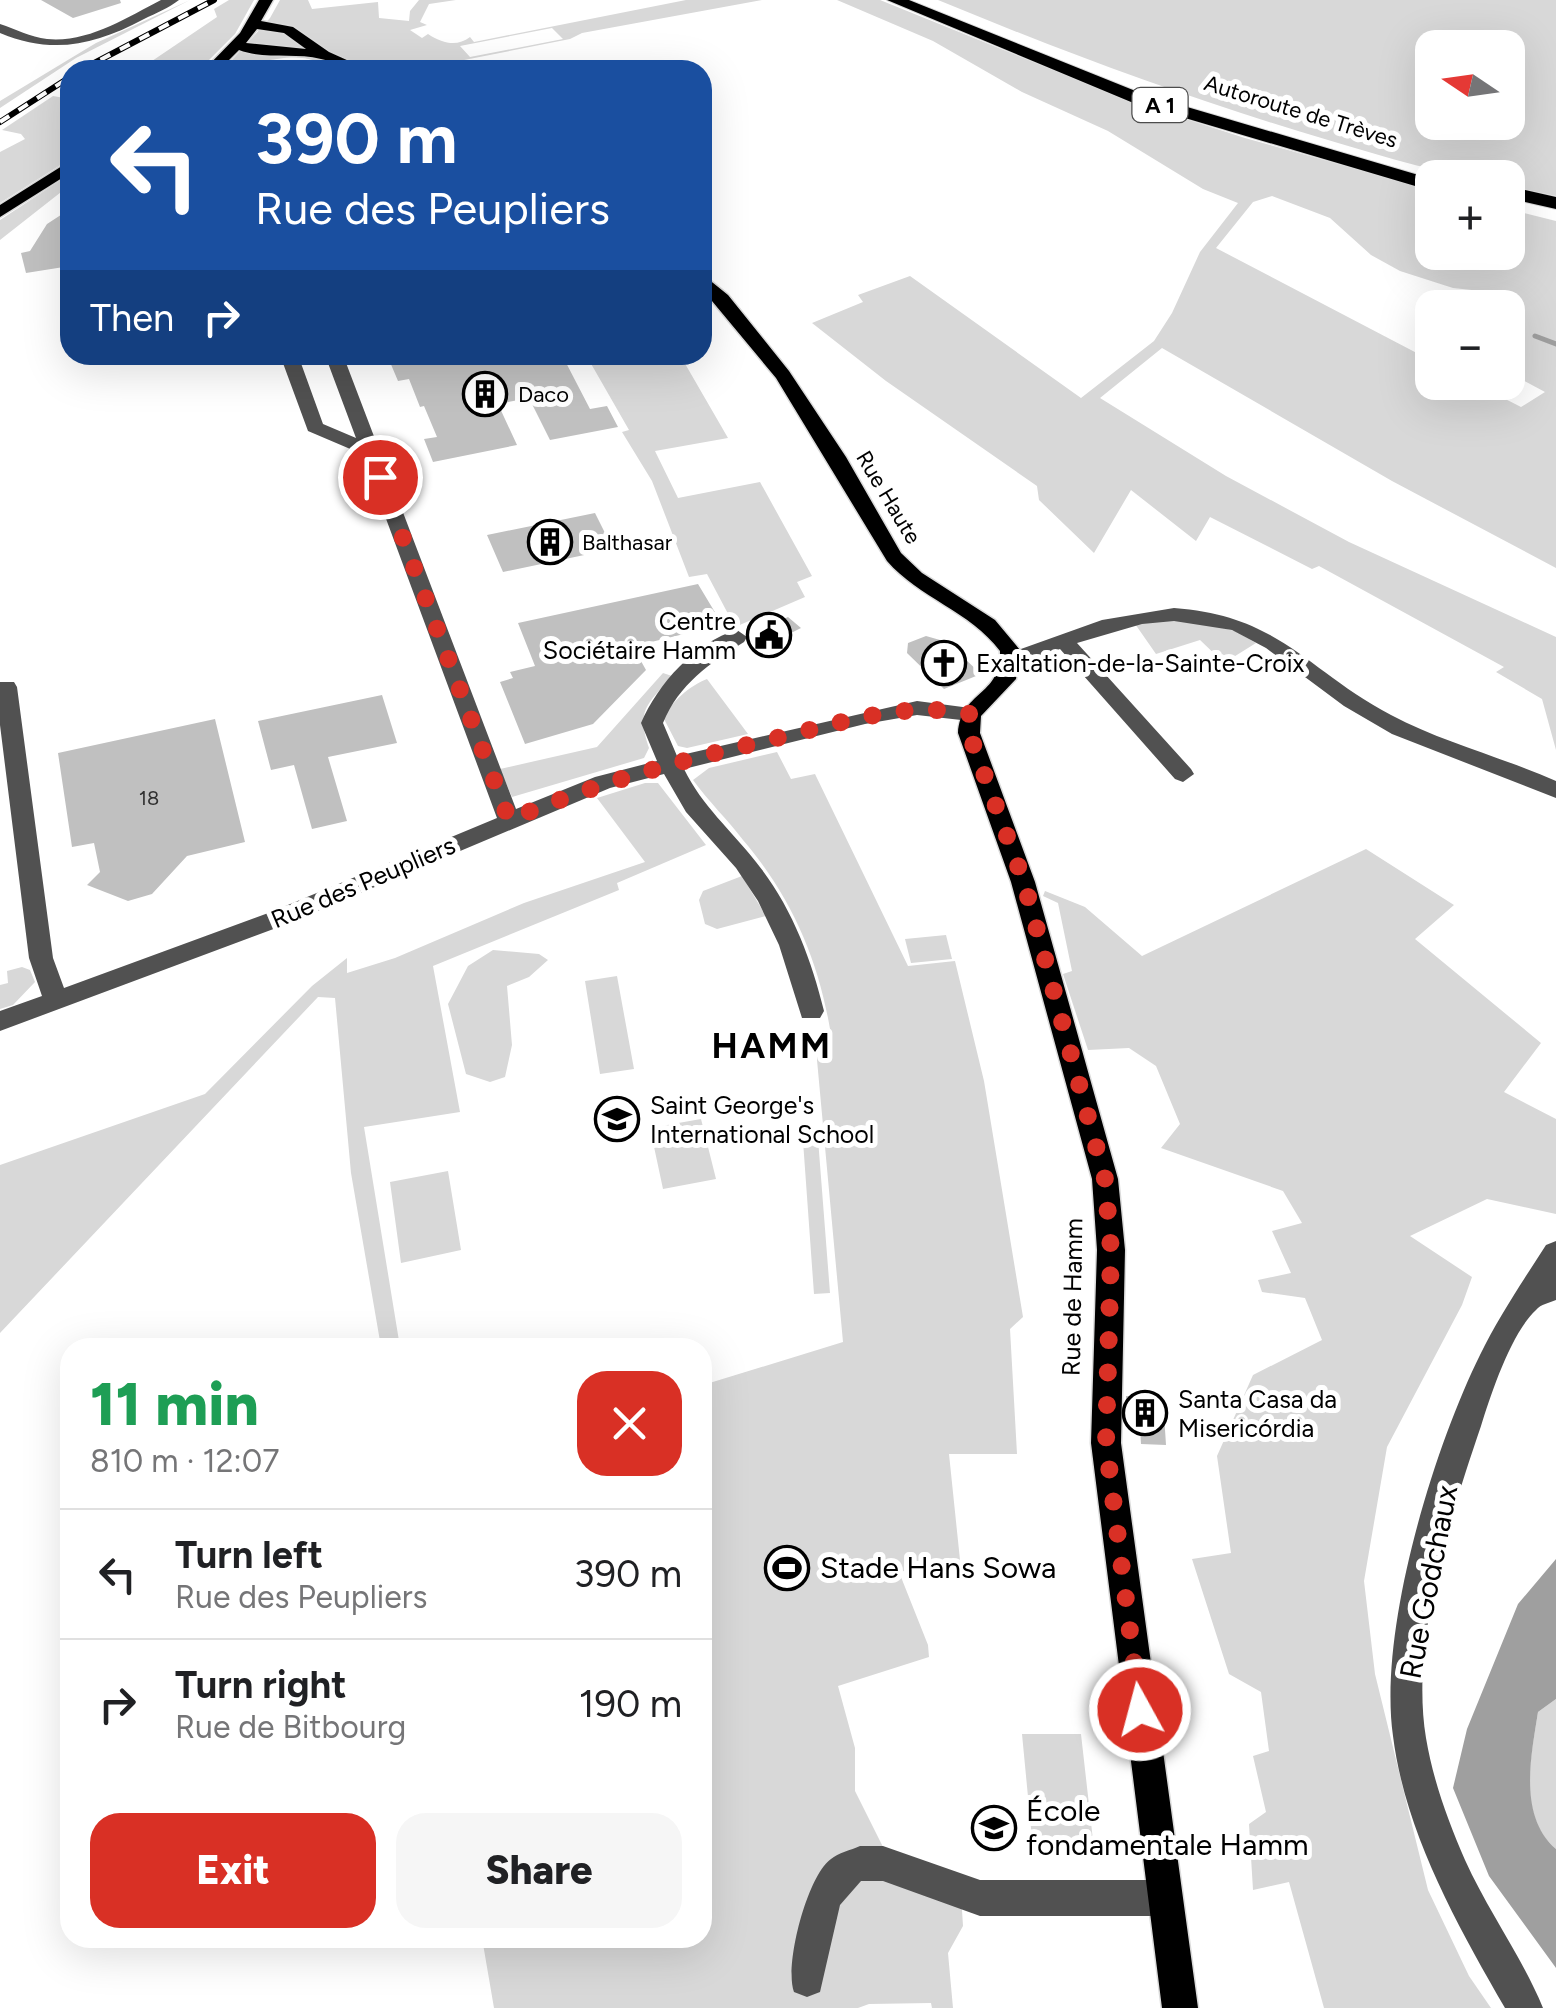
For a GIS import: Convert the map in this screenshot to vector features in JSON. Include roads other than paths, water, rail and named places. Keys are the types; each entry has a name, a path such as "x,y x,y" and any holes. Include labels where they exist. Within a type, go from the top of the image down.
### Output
{"highway":[{"name":"Autoroute de Trèves","path":"895,0 1137,98 1415,181"},
{"name":"Autoroute de Trèves","path":"922,0 1149,90 1415,169"},
{"path":"1525,196 1556,203"},
{"path":"1525,207 1556,214"}],"main road":[{"path":"221,60 253,24 266,0"},
{"path":"253,24 288,30 337,60"},
{"path":"237,45 267,52 324,55"},
{"path":"248,60 267,52"},
{"path":"0,212 60,173"},
{"name":"Rue Haute","path":"712,289 744,322 815,426 886,548 904,568 992,628 1010,650 1012,660"},
{"path":"970,714 1003,686 1012,660"},
{"name":"Rue de Hamm","path":"970,714 969,733 1024,882 1105,1179 1111,1250 1106,1443 1180,2008"}],"street":[{"path":"0,28 44,41 76,45 172,0"},
{"path":"293,365 315,427 370,451"},
{"path":"338,365 509,820"},
{"path":"315,427 358,419"},
{"path":"1012,660 1143,614 1170,612 1223,620 1271,642 1378,718 1556,790"},
{"path":"737,637 692,664 658,703 652,723 668,764 696,810 738,854 774,908 804,976 812,1012"},
{"path":"1064,640 1183,774"},
{"path":"6,688 41,958 56,1000"},
{"name":"Rue des Peupliers","path":"0,1021 279,918 602,782 917,708 970,714"},
{"name":"Rue Godchaux","path":"1525,2008 1447,1856 1419,1778 1409,1732 1408,1688 1443,1494 1478,1390 1501,1340 1541,1294 1556,1253"},
{"path":"807,1979 834,1878 851,1864 871,1860 892,1865 980,1898 1164,1898"}],"waterway":[{"path":"1535,336 1556,344"}],"railway":[{"path":"100,60 214,0"},
{"path":"0,122 60,83"}],"place":[{"name":"Daco","path":"485,394"},
{"name":"Balthasar","path":"550,542"},
{"name":"Centre Sociétaire Hamm","path":"769,635"},
{"name":"Exaltation-de-la-Sainte-Croix","path":"944,663"},
{"name":"Saint George's International School","path":"617,1119"},
{"name":"Santa Casa da Misericórdia","path":"1145,1413"},
{"name":"Stade Hans Sowa","path":"787,1568"},
{"name":"École fondamentale Hamm","path":"994,1828"}],"district":[{"name":"HAMM","path":"772,1046"}]}
